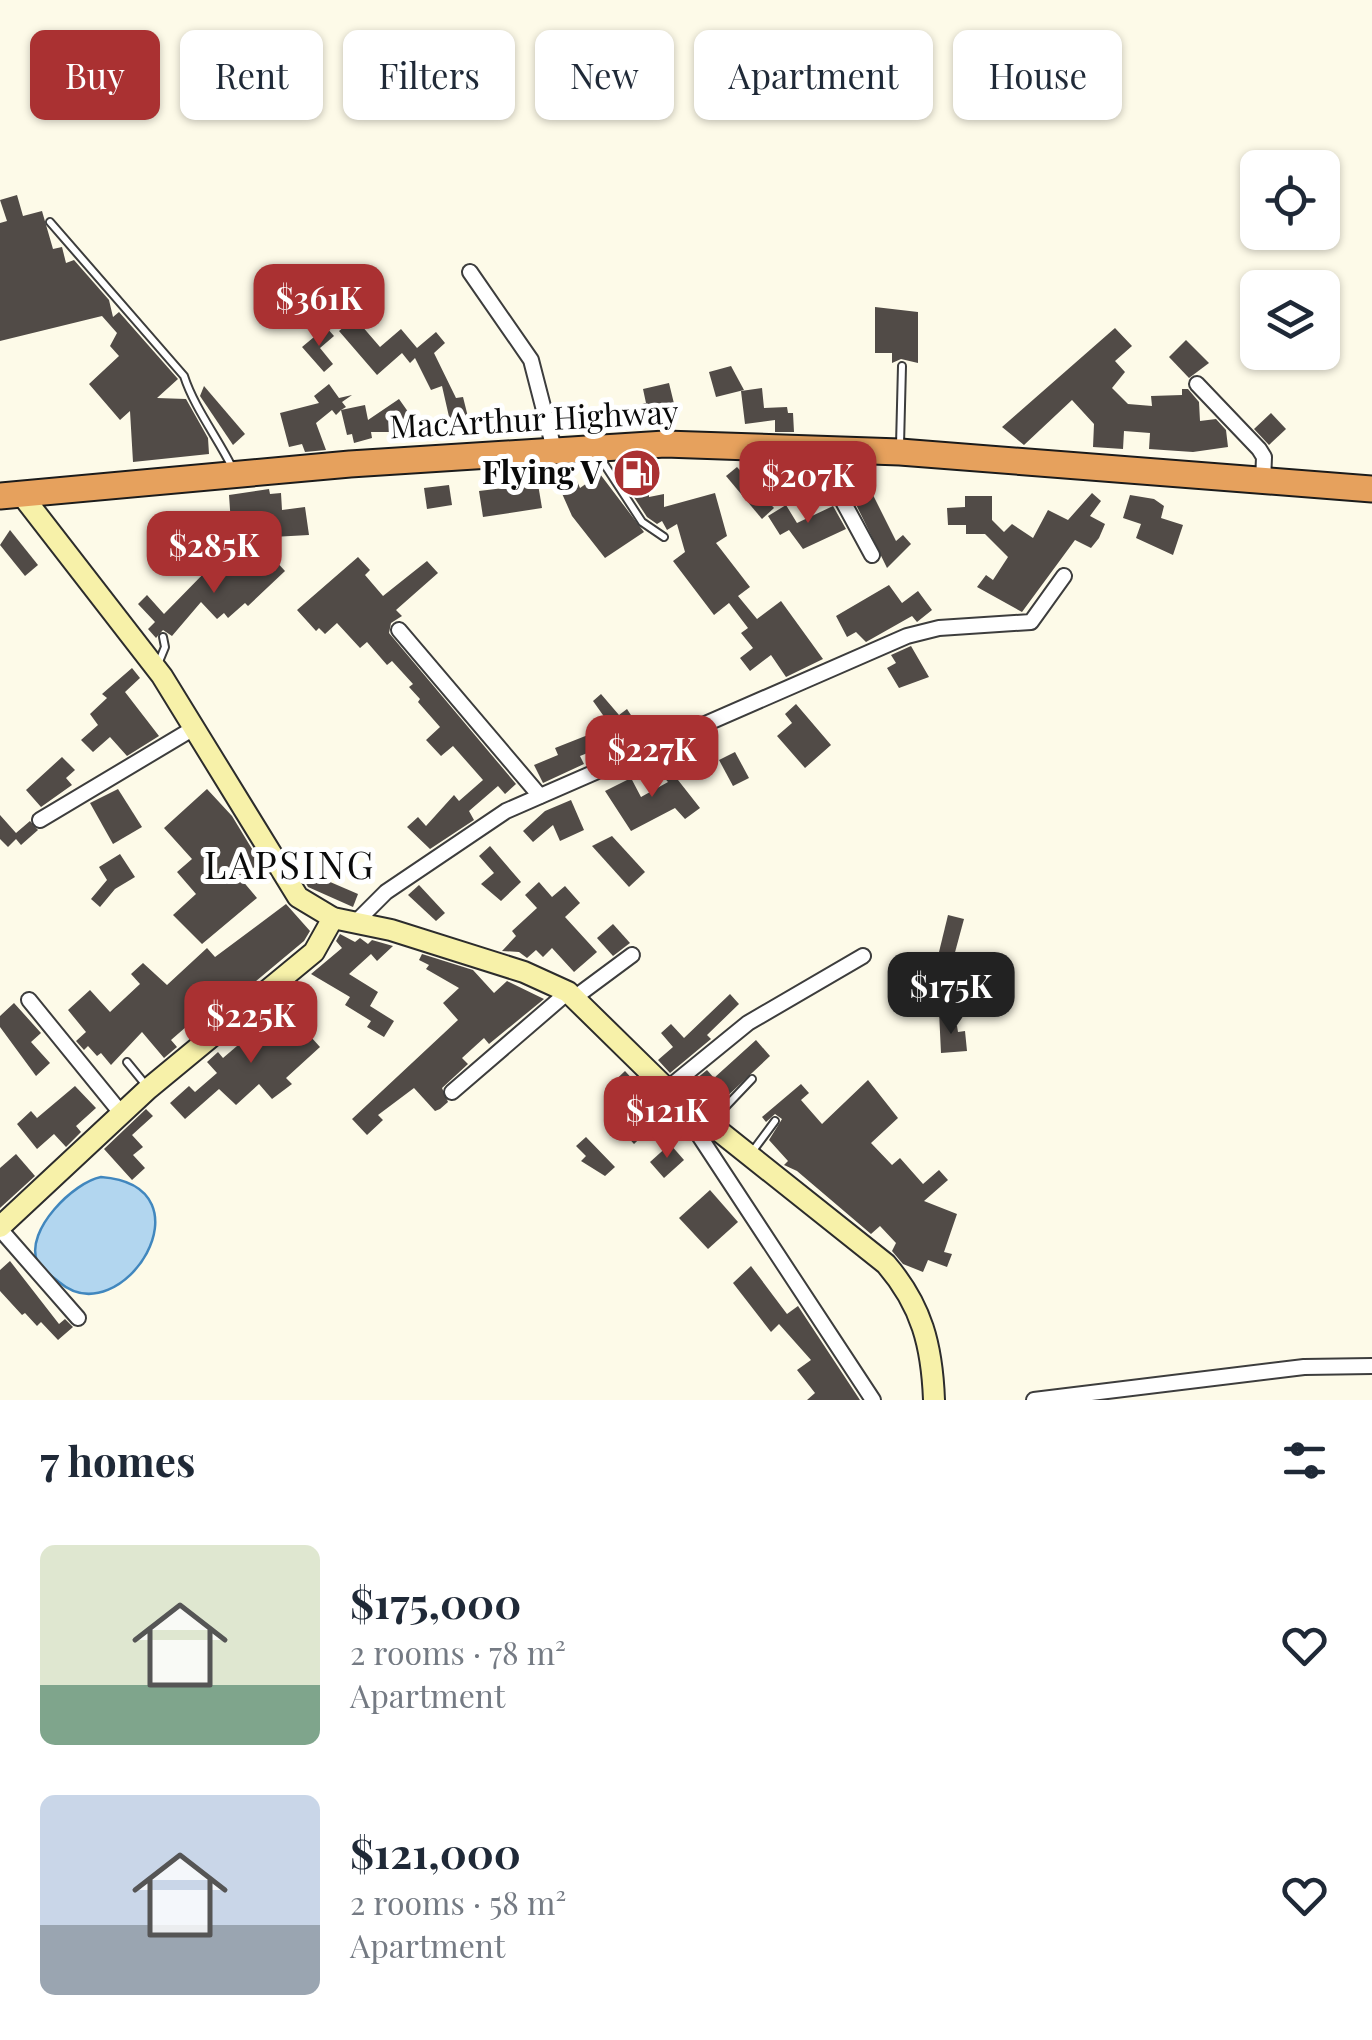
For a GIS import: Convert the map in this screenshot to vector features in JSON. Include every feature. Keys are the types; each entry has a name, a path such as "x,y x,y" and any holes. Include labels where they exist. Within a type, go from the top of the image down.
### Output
{"highway":[{"name":"MacArthur Highway","path":"11,495 593,447 813,447 1372,489"}],"street":[{"path":"470,272 531,360 554,449"},
{"path":"1196,384 1259,449 1264,458 1262,482"},
{"path":"813,447 872,555"},
{"path":"11,495 156,668 298,898 333,918 357,921 524,972 571,995 668,1090 886,1264 906,1287 932,1350 934,1400"},
{"path":"357,921 386,892 482,824 908,636 939,628 1031,622 1064,576"},
{"path":"399,630 540,796"},
{"path":"40,820 194,728"},
{"path":"78,1318 0,1228 148,1089 314,952 333,918"},
{"path":"452,1092 571,995 632,955"},
{"path":"668,1090 748,1023 863,956"},
{"path":"28,1000 121,1113"},
{"path":"668,1090 873,1400"},
{"path":"1034,1400 1304,1367 1372,1366"}],"lane":[{"path":"50,222 184,376 238,477"},
{"path":"900,452 902,366"},
{"path":"593,447 642,522 664,537"},
{"path":"156,668 163,653 163,637"},
{"path":"262,995 301,1039"},
{"path":"127,1062 148,1089"},
{"path":"709,1124 752,1079"},
{"path":"749,1156 776,1121"}],"water":[{"path":"101,1177 135,1186 152,1205 155,1228 147,1253 130,1275 108,1290 84,1293 43,1270 35,1249 54,1209 78,1188"}],"building":[{"path":"17,195 23,216 42,211 53,249 62,247 66,263 74,260 109,300 113,317 119,312 178,379 157,398 186,399 208,438 209,454 133,462 130,411 120,420 89,384 119,356 110,346 117,333 102,316 0,341 0,223 7,221 0,200"},
{"path":"875,307 918,312 918,363 901,359 892,363 892,353 875,353"},
{"path":"355,318 380,347 401,329 417,348 436,332 445,343 434,353 456,398 463,397 468,417 450,421 442,386 431,390 415,358 410,363 402,353 377,375 339,331"},
{"path":"326,327 334,336 320,348 333,364 324,372 302,347"},
{"path":"1115,328 1132,346 1115,361 1125,372 1112,388 1128,404 1152,406 1151,396 1182,395 1182,389 1188,389 1199,402 1200,421 1216,419 1226,430 1228,447 1193,452 1149,449 1150,433 1124,431 1123,449 1093,447 1094,424 1072,400 1024,445 1002,427"},
{"path":"1186,340 1209,363 1189,378 1169,357"},
{"path":"731,366 744,390 716,397 709,372"},
{"path":"669,383 678,420 651,426 649,416 638,418 635,406 646,403 643,389"},
{"path":"329,384 339,398 352,395 342,402 346,407 336,415 332,410 316,423 326,450 305,452 302,444 289,447 280,413 319,403 314,396"},
{"path":"204,386 245,434 233,445 200,396"},
{"path":"762,388 764,408 787,407 788,413 793,413 794,432 775,432 775,420 745,424 741,391"},
{"path":"399,399 416,423 404,432 371,432 372,438 354,443 352,434 347,435 341,410 365,405 368,420"},
{"path":"1271,413 1286,429 1269,445 1254,429"},
{"path":"626,467 649,467 649,497 664,494 664,507 715,493 727,536 716,543 750,587 738,596 757,619 781,601 823,659 786,677 771,655 750,671 740,658 753,648 741,633 748,628 729,603 714,615 673,561 685,552 677,524 667,530 662,521 657,524 647,517 626,485"},
{"path":"737,467 774,508 762,519 726,476"},
{"path":"600,474 644,532 605,558 572,516 560,489 577,481 580,488"},
{"path":"866,481 896,541 903,535 911,544 887,568 849,490"},
{"path":"538,484 542,508 483,517 479,491"},
{"path":"449,485 452,505 427,509 424,488"},
{"path":"269,489 270,494 281,493 282,510 305,507 309,535 238,539 237,523 231,524 229,495"},
{"path":"1092,493 1101,501 1090,516 1105,524 1099,538 1091,548 1075,540 1022,612 977,587 986,575 993,580 1008,557 985,534 966,534 966,525 948,525 947,508 965,507 965,496 992,496 992,520 1004,532 1012,524 1033,538 1048,510 1068,520"},
{"path":"1130,495 1154,499 1164,506 1161,518 1183,525 1173,555 1136,538 1141,524 1123,518"},
{"path":"786,505 797,523 833,506 846,529 803,549 789,530 780,535 768,516"},
{"path":"10,530 38,565 25,576 0,545"},
{"path":"358,557 370,570 365,575 383,596 427,561 438,573 396,610 402,616 391,623 389,633 516,784 505,794 498,786 469,811 474,820 430,849 407,827 418,817 426,826 454,795 459,801 483,780 453,746 441,756 426,740 440,727 418,702 420,699 409,687 413,684 392,661 387,665 367,642 360,648 337,623 325,634 319,628 316,631 297,610"},
{"path":"273,558 285,571 248,606 245,603 228,618 224,613 217,619 201,602 172,636 163,630 156,638 148,629 155,622 138,604 147,595 164,614 209,568 220,581 241,562 254,576"},
{"path":"889,585 902,603 918,591 932,610 917,622 912,616 866,642 856,632 847,637 836,616"},
{"path":"911,646 929,677 899,688 887,668 896,663 891,655"},
{"path":"132,668 140,678 125,692 159,736 127,756 110,737 93,752 81,740 98,725 90,714 107,698 102,694"},
{"path":"601,694 619,715 627,709 640,729 622,742 593,701"},
{"path":"796,704 831,745 805,768 777,736 792,723 785,714"},
{"path":"593,733 600,748 580,756 584,764 543,783 534,765 558,755 555,748"},
{"path":"735,752 749,778 733,786 719,760"},
{"path":"62,757 75,770 66,778 72,785 41,807 26,790"},
{"path":"671,762 683,776 678,780 700,808 685,819 675,808 631,831 605,791 631,778 641,797 668,782 659,772"},
{"path":"118,789 142,827 113,844 90,803"},
{"path":"207,789 232,816 260,862 241,879 257,898 202,944 173,915 196,894 177,872 192,859 164,828"},
{"path":"571,800 584,830 560,841 553,825 533,842 523,831 545,811"},
{"path":"0,815 16,833 30,821 38,830 21,845 16,839 8,847 0,839"},
{"path":"612,836 645,872 629,887 592,846"},
{"path":"490,846 521,882 501,901 481,884 494,873 479,856"},
{"path":"120,854 135,877 115,889 100,907 91,899 107,880 99,867"},
{"path":"307,872 358,894 353,907 308,887 304,880"},
{"path":"539,882 552,897 565,886 580,903 565,917 597,952 574,972 552,948 543,957 536,950 527,958 519,952 502,951 516,936 512,931 537,908 525,895"},
{"path":"419,885 445,913 436,921 408,895"},
{"path":"286,904 310,931 304,941 201,1027 194,1020 171,1040 177,1047 164,1058 142,1032 111,1065 101,1053 97,1056 88,1046 84,1050 76,1041 86,1032 68,1010 90,990 110,1012 140,984 131,974 143,963 167,985 207,948 215,957"},
{"path":"948,915 964,919 954,956 939,952"},
{"path":"613,924 630,943 613,956 597,938"},
{"path":"340,934 355,942 360,938 368,944 372,940 393,946 377,961 371,954 349,974 378,992 370,1006 394,1021 384,1037 367,1027 371,1021 345,1005 350,997 311,974 342,948 336,941"},
{"path":"422,954 473,970 494,993 507,981 544,999 489,1044 484,1038 462,1058 468,1064 442,1088 448,1102 440,1109 435,1111 414,1088 378,1115 383,1120 367,1135 352,1119 458,1020 443,1003 459,988 426,969 429,965 419,960"},
{"path":"730,994 739,1004 707,1035 711,1039 670,1073 658,1060 673,1047 661,1033 671,1024 684,1038"},
{"path":"14,1003 41,1033 31,1042 50,1063 36,1076 0,1027 0,1016"},
{"path":"283,1006 320,1047 286,1078 292,1084 272,1099 259,1084 236,1105 219,1089 185,1119 170,1103 189,1086 195,1092 217,1073 207,1062 218,1052 223,1058 244,1040 240,1036 269,1013 297,1044 306,1043 307,1035"},
{"path":"939,1011 957,1026 958,1032 965,1031 967,1051 941,1053"},
{"path":"756,1040 770,1056 721,1102 718,1098 710,1105 686,1087 707,1070 714,1078"},
{"path":"625,1071 637,1084 629,1093 647,1113 651,1109 660,1119 634,1144 614,1122 625,1112 605,1090"},
{"path":"868,1080 898,1118 871,1143 892,1165 900,1158 923,1184 939,1170 948,1180 924,1201 957,1214 944,1252 952,1254 947,1267 928,1260 923,1272 903,1264 892,1251 896,1243 880,1226 871,1234 797,1171 784,1165 788,1161 769,1140 782,1119 775,1114 766,1122 762,1117 801,1084 809,1093 801,1100 822,1124"},
{"path":"75,1086 96,1108 76,1126 81,1132 66,1147 54,1134 37,1149 17,1124 31,1111 37,1118"},
{"path":"146,1109 153,1116 132,1135 143,1147 133,1155 145,1168 132,1180 104,1149"},
{"path":"586,1137 615,1167 605,1176 581,1161 586,1156 576,1146"},
{"path":"670,1144 684,1160 664,1178 650,1162"},
{"path":"16,1154 35,1176 0,1208 0,1168"},
{"path":"710,1190 738,1222 708,1249 679,1218"},
{"path":"10,1261 59,1324 65,1319 73,1327 58,1340 41,1322 37,1326 25,1313 22,1315 0,1291 0,1270"},
{"path":"751,1266 787,1314 798,1306 860,1400 807,1400 815,1393 797,1370 811,1360 779,1324 771,1332 733,1283"}],"place":[{"name":"Flying V","path":"637,473"}],"district":[{"name":"LAPSING","path":"290,866"}]}
